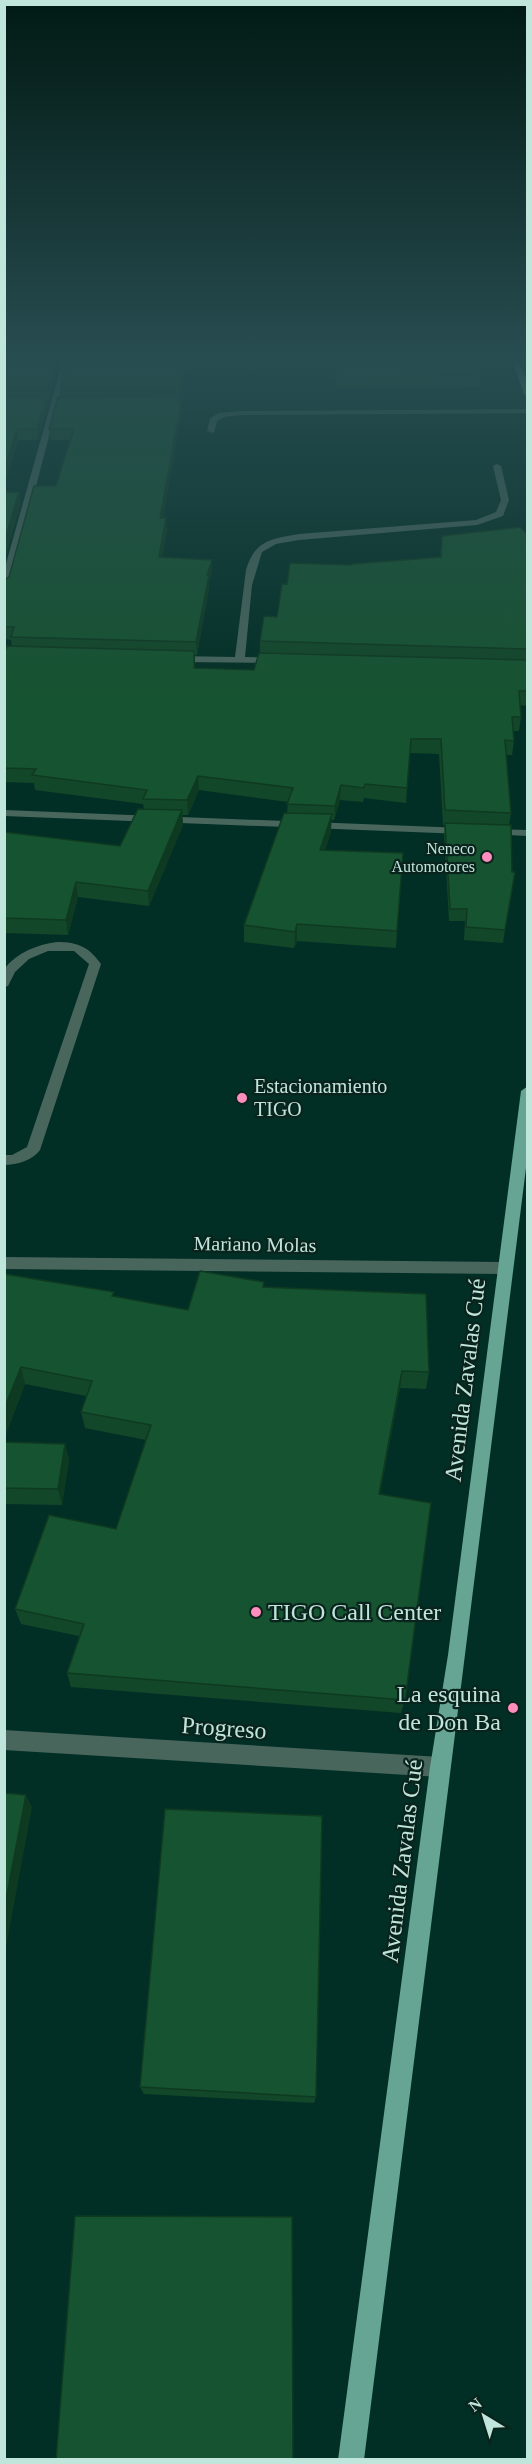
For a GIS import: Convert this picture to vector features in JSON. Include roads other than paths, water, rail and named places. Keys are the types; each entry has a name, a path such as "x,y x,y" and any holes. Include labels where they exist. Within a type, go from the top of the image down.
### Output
{"main road":[{"name":"Avenida Zavalas Cué","path":"351,2460 440,1767 457,1655 528,1091"}],"street":[{"path":"4,589 32,475"},
{"path":"240,660 249,574 254,557 261,548 279,541 477,522 500,514 505,500 499,475"},
{"path":"170,658 288,662"},
{"path":"4,813 528,833"},
{"path":"4,983 11,969 25,957 43,948 65,945 75,948 86,952 95,964 33,1150 14,1160 4,1160"},
{"name":"Mariano Molas","path":"4,1263 504,1268"},
{"name":"Progreso","path":"4,1740 440,1767"}],"place":[{"name":"Neneco Automotores","path":"487,857"},
{"name":"Estacionamiento TIGO","path":"242,1098"},
{"name":"TIGO Call Center","path":"256,1612"},
{"name":"La esquina de Don Ba","path":"513,1708"}]}
